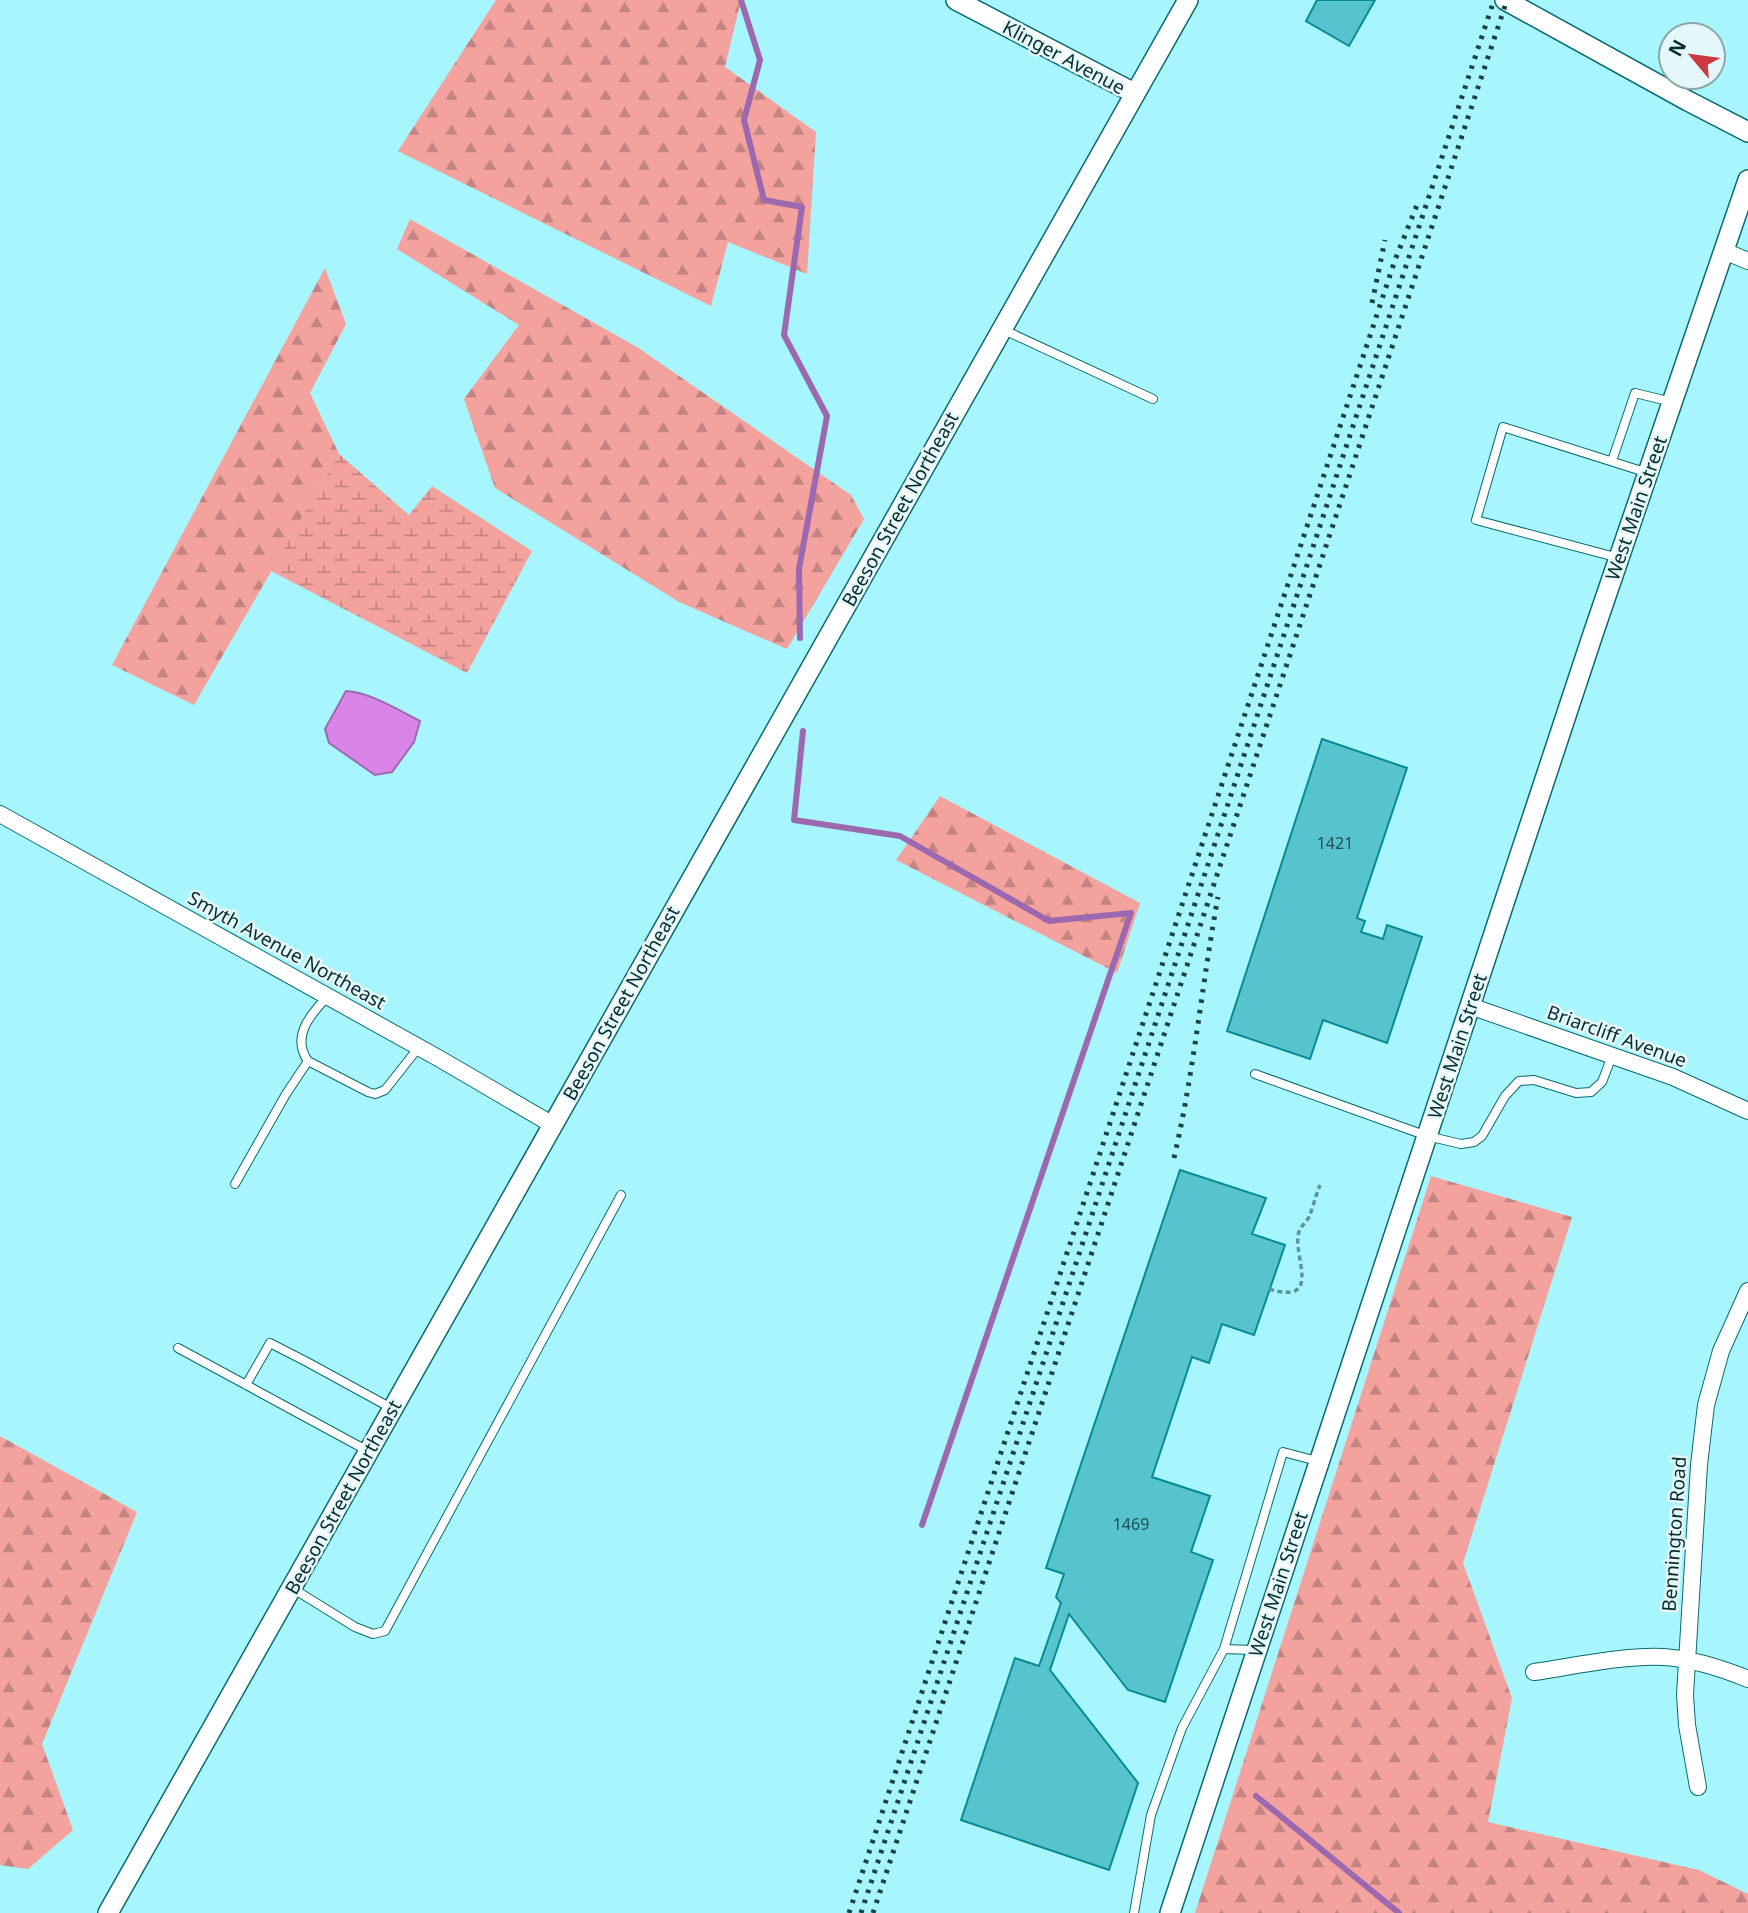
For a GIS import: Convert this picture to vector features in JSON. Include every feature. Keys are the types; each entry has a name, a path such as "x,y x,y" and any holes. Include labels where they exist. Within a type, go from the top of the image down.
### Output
{"street":[{"name":"Klinger Avenue","path":"956,0 1134,93"},
{"name":"Beeson Street Northeast","path":"108,1913 1188,0"},
{"path":"1506,0 1748,132"},
{"name":"West Main Street","path":"1170,1913 1619,558 1748,180"},
{"path":"1724,251 1748,261"},
{"name":"Smyth Avenue Northeast","path":"0,814 419,1047 553,1125"},
{"name":"Briarcliff Avenue","path":"1470,1006 1673,1077 1748,1111"},
{"name":"Bennington Road","path":"1698,1787 1687,1725 1686,1660 1699,1465 1706,1405 1721,1350 1748,1291"},
{"path":"1534,1672 1636,1658 1664,1657 1717,1667 1748,1679"}],"lane":[{"path":"1002,328 1153,399"},
{"path":"1612,461 1635,393 1672,402"},
{"path":"1619,558 1476,520 1503,427 1648,473"},
{"path":"327,997 306,1023 300,1043 308,1061 375,1094 385,1090 419,1047"},
{"path":"1255,1074 1427,1136 1461,1144 1474,1142 1482,1136 1505,1096 1519,1081 1534,1080 1576,1093 1591,1092 1602,1082 1612,1056"},
{"path":"235,1184 308,1061"},
{"path":"292,1588 364,1631 373,1634 385,1631 621,1195"},
{"path":"246,1385 270,1343 393,1409"},
{"path":"178,1348 368,1451"},
{"path":"1134,1913 1151,1815 1182,1728 1224,1649 1283,1452 1318,1461"},
{"path":"1224,1649 1256,1650"}],"path":[{"path":"1269,1289 1290,1293 1301,1284 1303,1272 1298,1233 1308,1219 1320,1185"}],"green space":[{"path":"496,0 741,0 725,67 816,132 807,274 728,242 711,306 398,151"},
{"path":"410,219 637,347 851,495 864,519 787,649 679,602 495,488 464,399 519,325 397,249"},
{"path":"325,268 346,324 310,393 339,454 194,705 112,665"},
{"path":"339,454 409,515 432,486 532,551 467,673 271,571"},
{"path":"940,796 1140,903 1117,973 896,860"},
{"path":"1431,1176 1572,1217 1463,1563 1512,1698 1488,1822 1699,1870 1748,1894 1748,1913 1195,1913"},
{"path":"0,1436 137,1512 42,1744 73,1830 28,1869 0,1865"}],"shaded area":[{"path":"346,691 374,698 420,721 414,742 392,772 375,775 329,743 325,729"}],"building":[{"path":"1317,0 1375,0 1349,46 1306,21"},
{"path":"1322,739 1407,768 1357,918 1365,921 1361,932 1383,939 1387,925 1422,937 1387,1043 1323,1020 1310,1059 1227,1031"},
{"path":"1180,1170 1266,1198 1252,1234 1285,1245 1254,1335 1222,1324 1209,1363 1192,1357 1152,1477 1210,1496 1191,1552 1213,1560 1165,1702 1128,1690 1069,1614 1050,1670 1138,1783 1109,1870 961,1820 1015,1658 1039,1666 1061,1603 1056,1597 1064,1574 1046,1568"}],"waterway":[{"path":"741,0 760,60 744,120 764,200 802,207 784,335 827,416 799,569 800,638"},
{"path":"803,731 794,820 900,836 1049,921 1131,913 922,1525"},
{"path":"1256,1796 1399,1913"}],"railway":[{"path":"861,1913 1494,0"},
{"path":"873,1913 1507,0"},
{"path":"849,1913 1395,260 1417,205"},
{"path":"1372,303 1385,240"},
{"path":"1174,1158 1218,897"}]}
